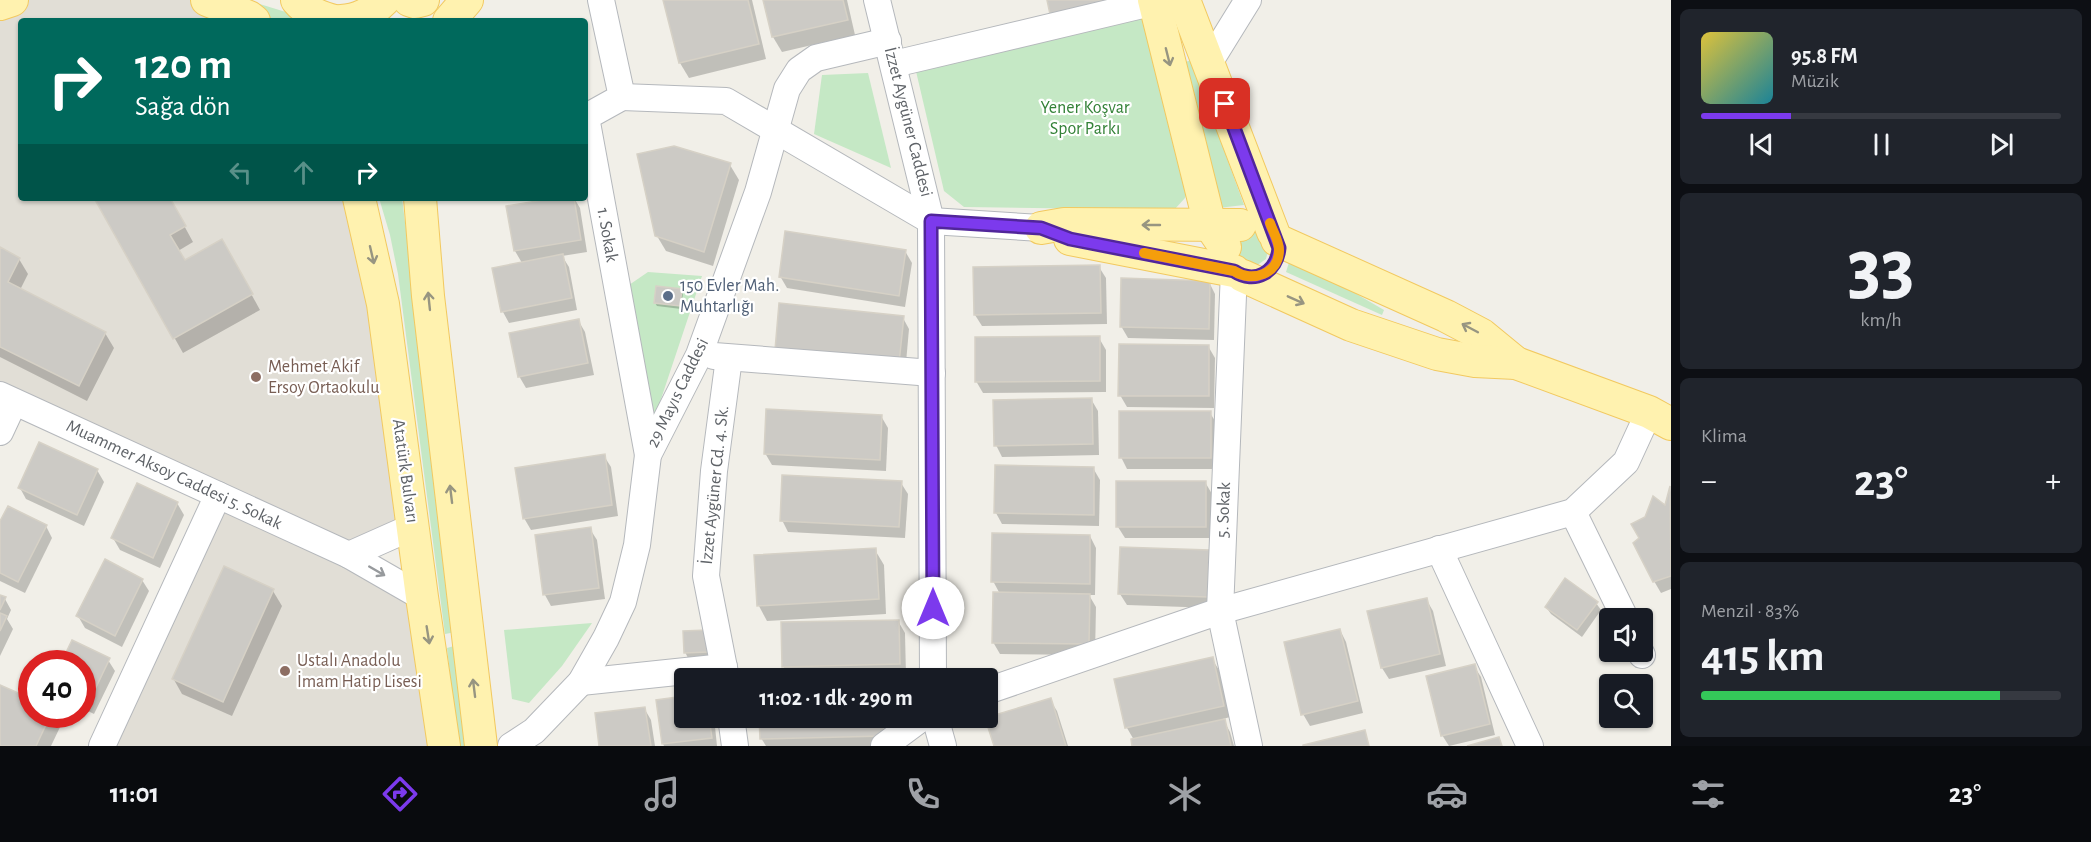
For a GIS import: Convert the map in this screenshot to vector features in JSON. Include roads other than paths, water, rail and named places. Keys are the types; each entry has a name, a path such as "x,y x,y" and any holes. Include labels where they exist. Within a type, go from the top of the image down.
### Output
{"main road":[{"path":"0,4 12,0"},
{"path":"207,0 250,18"},
{"path":"296,0 301,18"},
{"path":"296,0 322,18"},
{"path":"358,18 369,13 386,0 391,18"},
{"path":"409,0 415,2 423,0"},
{"path":"452,18 467,0"},
{"path":"1164,1 1209,63 1279,248 1278,258 1268,272 1252,277 1230,249 1164,1"},
{"name":"Atatürk Bulvarı","path":"360,201 383,304 444,746"},
{"path":"420,201 428,296 481,746"},
{"path":"1041,228 1070,239 1230,249 1257,223 1266,226 1275,236 1482,334 1516,363"},
{"path":"1041,228 1064,224 1230,249 1351,325 1437,354 1475,361 1516,363 1660,418"}],"street":[{"path":"601,0 622,97 726,101 931,221 1041,228"},
{"name":"İzzet Aygüner Caddesi","path":"877,0 931,221 933,668"},
{"path":"1209,63 1248,0"},
{"name":"29 Mayıs Caddesi","path":"511,746 534,731 581,682 623,602 637,545 648,455 699,355 741,241 777,129 787,89 799,70 816,58 891,53 1164,1"},
{"name":"1. Sokak","path":"588,115 622,97"},
{"name":"1. Sokak","path":"588,133 648,455"},
{"name":"5. Sokak","path":"1230,249 1220,610 1249,746"},
{"path":"699,355 932,373"},
{"name":"İzzet Aygüner Cd. 4. Sk.","path":"724,668 706,576 714,471 729,358"},
{"path":"0,432 7,398"},
{"name":"Muammer Aksoy Caddesi 5. Sokak","path":"7,398 349,555 422,597"},
{"path":"998,687 1220,610 1573,512 1626,462 1660,418"},
{"path":"102,746 218,495"},
{"path":"1573,512 1619,608"},
{"path":"349,555 412,527"},
{"path":"1439,549 1530,746"},
{"path":"581,682 674,676"},
{"path":"733,728 735,746"},
{"path":"884,746 908,728"},
{"path":"938,728 943,746"}],"place":[{"name":"150 Evler Mah. Muhtarlığı","path":"668,296"},
{"name":"Mehmet Akif Ersoy Ortaokulu","path":"256,377"},
{"name":"Ustalı Anadolu İmam Hatip Lisesi","path":"285,671"}],"park label":[{"name":"Yener Koşvar Spor Parkı","path":"1085,118"}]}
